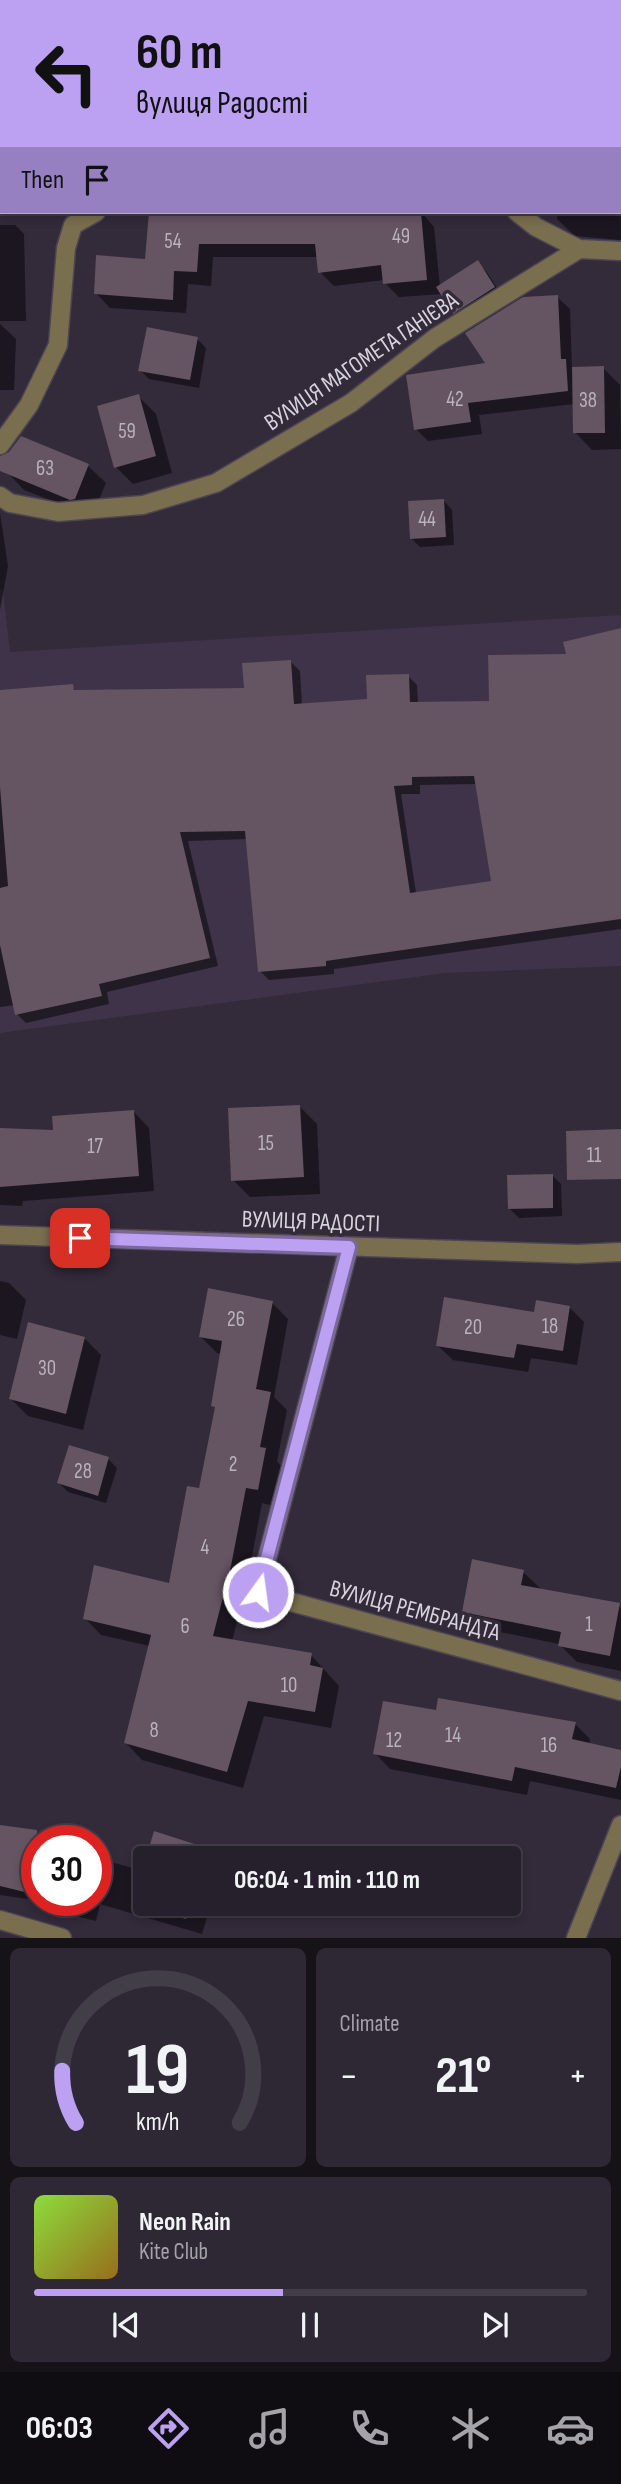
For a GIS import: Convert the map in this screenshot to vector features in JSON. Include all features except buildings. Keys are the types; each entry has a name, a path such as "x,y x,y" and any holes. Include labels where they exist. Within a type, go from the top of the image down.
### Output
{"street":[{"path":"0,445 29,405 58,345 66,248 73,225 92,214"},
{"path":"520,214 536,227 579,249 621,251"},
{"name":"ВУЛИЦЯ МАГОМЕТА ГАНІЄВА","path":"0,496 10,503 58,512 144,505 216,482 351,403 435,338 579,249"},
{"name":"ВУЛИЦЯ РАДОСТІ","path":"0,1235 577,1254 621,1252"},
{"name":"ВУЛИЦЯ РЕМБРАНДТА","path":"349,1247 258,1592 621,1691"},
{"path":"576,1938 621,1825"},
{"path":"0,1920 62,1938"}],"shaded area":[{"path":"0,589 3,590 10,652 621,615 621,966 445,973 0,1033"}],"route":[{"path":"80,1238 349,1247 258,1592"}]}
